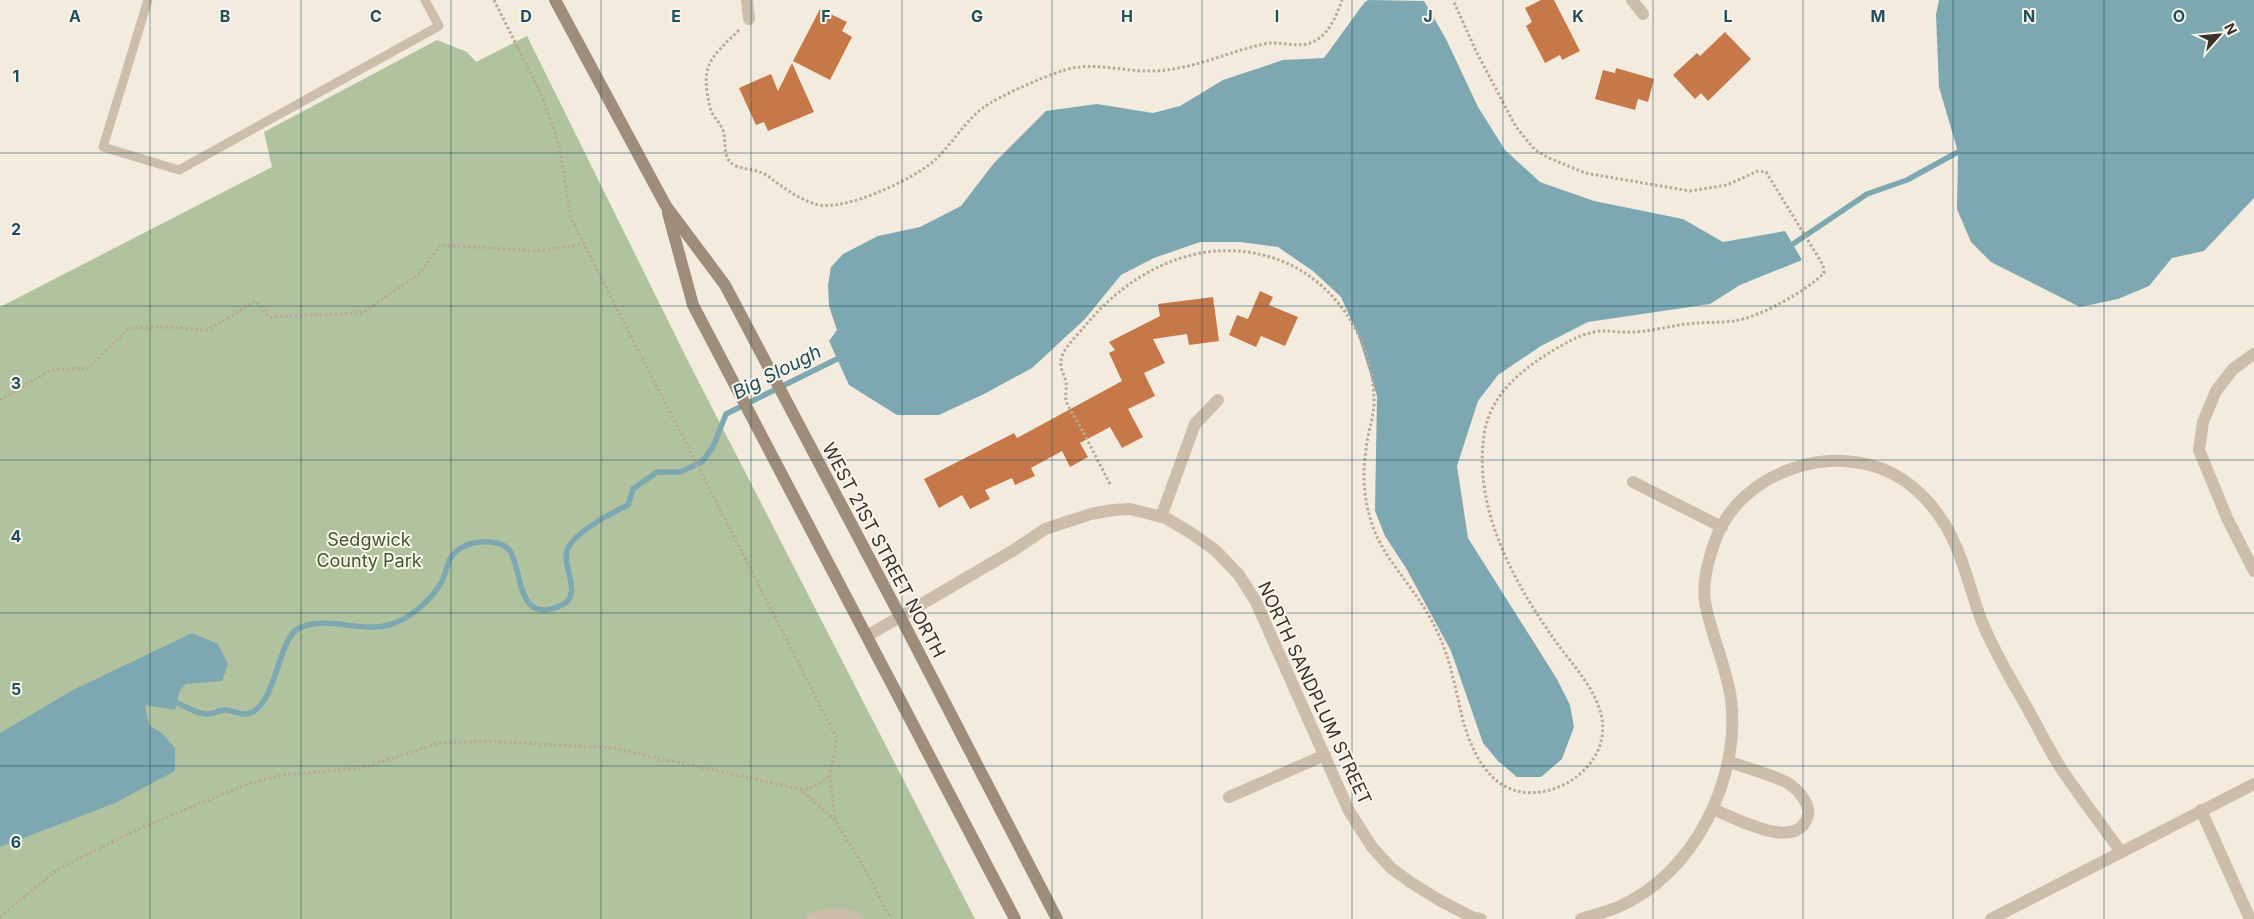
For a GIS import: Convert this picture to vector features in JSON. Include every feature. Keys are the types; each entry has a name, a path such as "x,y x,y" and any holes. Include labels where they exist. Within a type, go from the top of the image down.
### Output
{"main road":[{"name":"WEST 21ST STREET NORTH","path":"555,0 666,206 724,285 900,616 1057,919"},
{"name":"WEST 21ST STREET NORTH","path":"666,206 693,305 1015,919"}],"street":[{"path":"747,0 749,19"},
{"path":"1632,0 1644,14"},
{"path":"2254,354 2233,369 2216,392 2203,422 2199,450 2227,518 2254,571"},
{"path":"1161,517 1195,424 1218,400"},
{"path":"1581,919 1620,906 1654,885 1681,859 1703,828 1721,791 1731,746 1731,702 1725,666 1705,600 1713,548 1722,527 1734,507 1761,484 1797,466 1836,459 1874,466 1902,478 1930,503 1947,528 1970,581 1982,622 2007,672 2061,768 2120,852"},
{"path":"1634,482 1722,527"},
{"name":"NORTH SANDPLUM STREET","path":"867,636 1014,550 1045,528 1091,514 1113,510 1130,509 1161,517 1183,528 1215,550 1239,575 1256,602 1349,811 1372,847 1391,868 1439,900 1479,919"},
{"path":"1229,797 1325,755"},
{"path":"1713,808 1764,830 1780,833 1801,826 1808,815 1807,803 1792,785 1728,761"},
{"path":"1991,919 2254,784"},
{"path":"2201,810 2250,919"},
{"path":"812,919 833,914 856,919"}],"lane":[{"path":"148,0 103,147 178,170 439,26 426,0"}],"path":[{"path":"494,0 541,94 556,136 571,219 836,738 830,774 836,820"},
{"path":"749,19 709,60 705,86 712,117 722,129 725,155 734,165 761,171 792,194 817,204 841,204 876,192 918,172 934,161 952,143 969,120 986,106 1046,77 1072,68 1103,65 1153,71 1209,61 1266,44 1303,46 1319,38 1329,28 1342,0"},
{"path":"1110,484 1066,400 1066,381 1061,365 1062,355 1092,318 1136,278 1180,257 1207,253 1236,252 1263,255 1300,269 1337,302 1356,329 1372,384 1374,405 1366,450 1364,491 1366,502 1374,531 1440,634 1448,654 1471,748 1481,765 1496,781 1510,790 1526,794 1560,788 1590,765 1597,751 1602,722 1599,708 1592,692 1549,632 1498,540 1489,512 1482,458 1484,432 1490,414 1507,387 1524,368 1574,338 1603,330 1628,333 1688,323 1734,321 1748,317 1791,296 1819,279 1824,273 1819,257 1766,172 1758,170 1727,185 1690,191 1585,172 1568,167 1535,150 1516,127 1476,51 1452,0"},
{"path":"0,400 51,370 88,368 129,328 167,327 208,330 255,301 269,316 362,313 419,274 440,245 538,251 584,244"},
{"path":"0,917 58,869 143,826 245,785 283,775 362,768 439,743 484,741 613,748 800,789 817,786 824,782 830,774"},
{"path":"800,789 836,820 864,867 891,919"}],"green space":[{"name":"Sedgwick County Park","path":"527,36 688,361 975,919 0,919 0,307 272,167 264,132 437,40 467,52 476,62"}],"water":[{"path":"1368,0 1424,1 1446,39 1478,107 1505,150 1540,182 1594,201 1683,219 1723,242 1785,231 1802,260 1740,285 1710,304 1588,322 1541,346 1498,375 1478,401 1457,466 1468,538 1557,679 1570,705 1574,727 1562,759 1541,777 1517,777 1498,761 1483,743 1451,651 1406,568 1385,536 1375,511 1377,396 1358,335 1341,297 1313,271 1278,247 1240,242 1200,242 1154,258 1121,275 1085,319 1032,368 984,394 939,415 897,415 849,385 829,341 837,330 829,306 828,285 831,267 843,254 878,236 920,227 961,206 994,163 1046,111 1097,104 1153,113 1180,106 1223,80 1283,60 1324,58"},
{"path":"1939,0 2254,0 2254,198 2204,251 2172,258 2149,286 2118,299 2080,307 1991,262 1971,242 1957,209 1958,152 1939,87 1936,15"},
{"path":"192,633 218,644 228,664 222,681 186,684 180,690 175,710 145,705 149,725 163,734 175,748 175,771 115,803 0,847 0,733 73,690"}],"building":[{"path":"1541,0 1554,0 1580,51 1562,60 1560,55 1545,63 1526,26 1532,22 1525,8"},
{"path":"820,9 847,22 842,31 852,37 830,80 793,61"},
{"path":"1725,32 1751,59 1708,101 1701,93 1695,99 1673,75 1697,53 1700,56"},
{"path":"792,63 814,112 768,131 764,122 756,125 739,88 771,74 778,91"},
{"path":"1616,68 1654,79 1648,102 1638,99 1635,110 1595,99 1603,70 1615,73"},
{"path":"1260,291 1273,297 1269,305 1298,317 1285,346 1261,336 1256,347 1229,335 1237,315 1248,319"},
{"path":"1213,297 1219,341 1189,345 1187,334 1153,339 1165,363 1144,373 1155,396 1128,409 1143,437 1122,448 1110,427 1080,443 1088,457 1070,467 1062,451 1031,468 1035,476 1015,485 1012,478 985,490 990,499 970,509 962,495 939,508 924,479 1014,433 1017,438 1122,381 1109,353 1115,350 1109,342 1160,316 1158,304"}],"waterway":[{"path":"1793,244 1867,194 1907,180 1958,152"},
{"name":"Big Slough","path":"177,703 204,714 224,710 245,714 255,710 263,702 270,689 286,646 292,635 299,628 321,623 378,627 397,622 412,614 425,603 441,583 453,555 464,546 471,544 493,542 506,547 514,560 524,594 529,603 536,609 547,610 562,605 568,600 571,593 566,553 569,546 580,534 596,522 628,505 633,489 657,472 680,472 702,462 713,447 726,414 837,359"}]}
